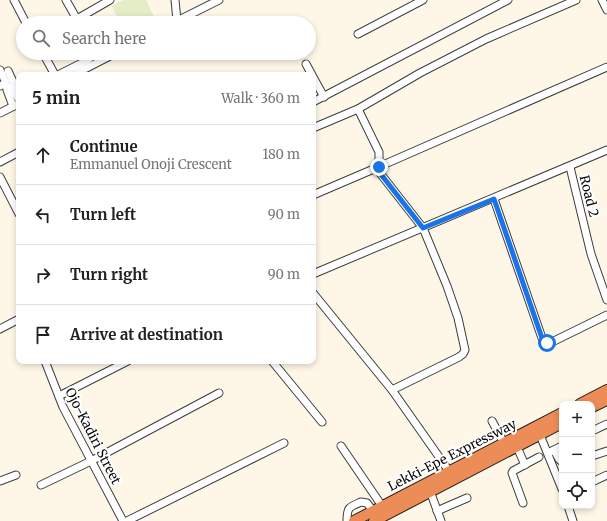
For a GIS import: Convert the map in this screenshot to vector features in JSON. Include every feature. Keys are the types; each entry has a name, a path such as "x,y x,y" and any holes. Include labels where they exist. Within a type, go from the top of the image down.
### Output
{"highway":[{"path":"586,401 607,390"},
{"path":"595,406 607,400"},
{"name":"Lekki-Epe Expressway","path":"381,515 449,471 559,415"},
{"name":"Lekki-Epe Expressway","path":"354,521 381,515 559,425"}],"street":[{"path":"14,0 22,16"},
{"path":"66,0 75,16"},
{"path":"86,16 110,0"},
{"path":"175,0 175,16"},
{"path":"187,16 219,0"},
{"path":"358,34 423,0"},
{"path":"316,100 508,0"},
{"path":"316,127 358,109 420,73 486,39 576,0"},
{"path":"602,0 607,10"},
{"path":"47,60 53,72"},
{"path":"64,72 88,60"},
{"path":"79,72 102,60"},
{"path":"306,64 310,72"},
{"path":"316,194 607,67"},
{"path":"0,70 3,85 16,102"},
{"path":"8,71 16,88"},
{"path":"316,83 324,96"},
{"path":"0,113 16,104"},
{"path":"358,109 379,152 378,168 423,228 448,286 458,318 465,350 459,357 392,390"},
{"path":"316,273 570,167 607,150"},
{"path":"0,162 16,154"},
{"name":"Road 2","path":"570,167 591,254 607,300"},
{"path":"0,177 16,208"},
{"path":"494,199 543,341 550,343 607,315"},
{"path":"316,297 392,390 449,471"},
{"path":"0,329 16,321"},
{"name":"Ojo-Kadiri Street","path":"46,364 63,407 123,521"},
{"path":"59,396 122,364"},
{"path":"274,364 322,422"},
{"path":"41,485 91,461 219,394"},
{"path":"492,421 504,443"},
{"path":"595,430 607,424"},
{"path":"540,435 551,451 559,459"},
{"path":"127,521 284,443"},
{"path":"341,446 381,515"},
{"path":"517,447 525,464"},
{"path":"551,451 559,447"},
{"path":"551,451 559,479"},
{"path":"595,455 607,451"},
{"path":"523,503 512,473 513,471 539,457"},
{"path":"0,482 16,475"},
{"path":"595,481 607,475"},
{"path":"430,491 441,521"},
{"path":"437,511 467,498"},
{"path":"347,521 347,512 349,508 361,502 367,503 381,515"},
{"path":"569,509 573,521"}],"green space":[{"path":"123,0 146,0 154,16 117,16 112,6"}],"route":[{"path":"379,167 376,168 423,228 494,199 543,341 547,343"}]}
